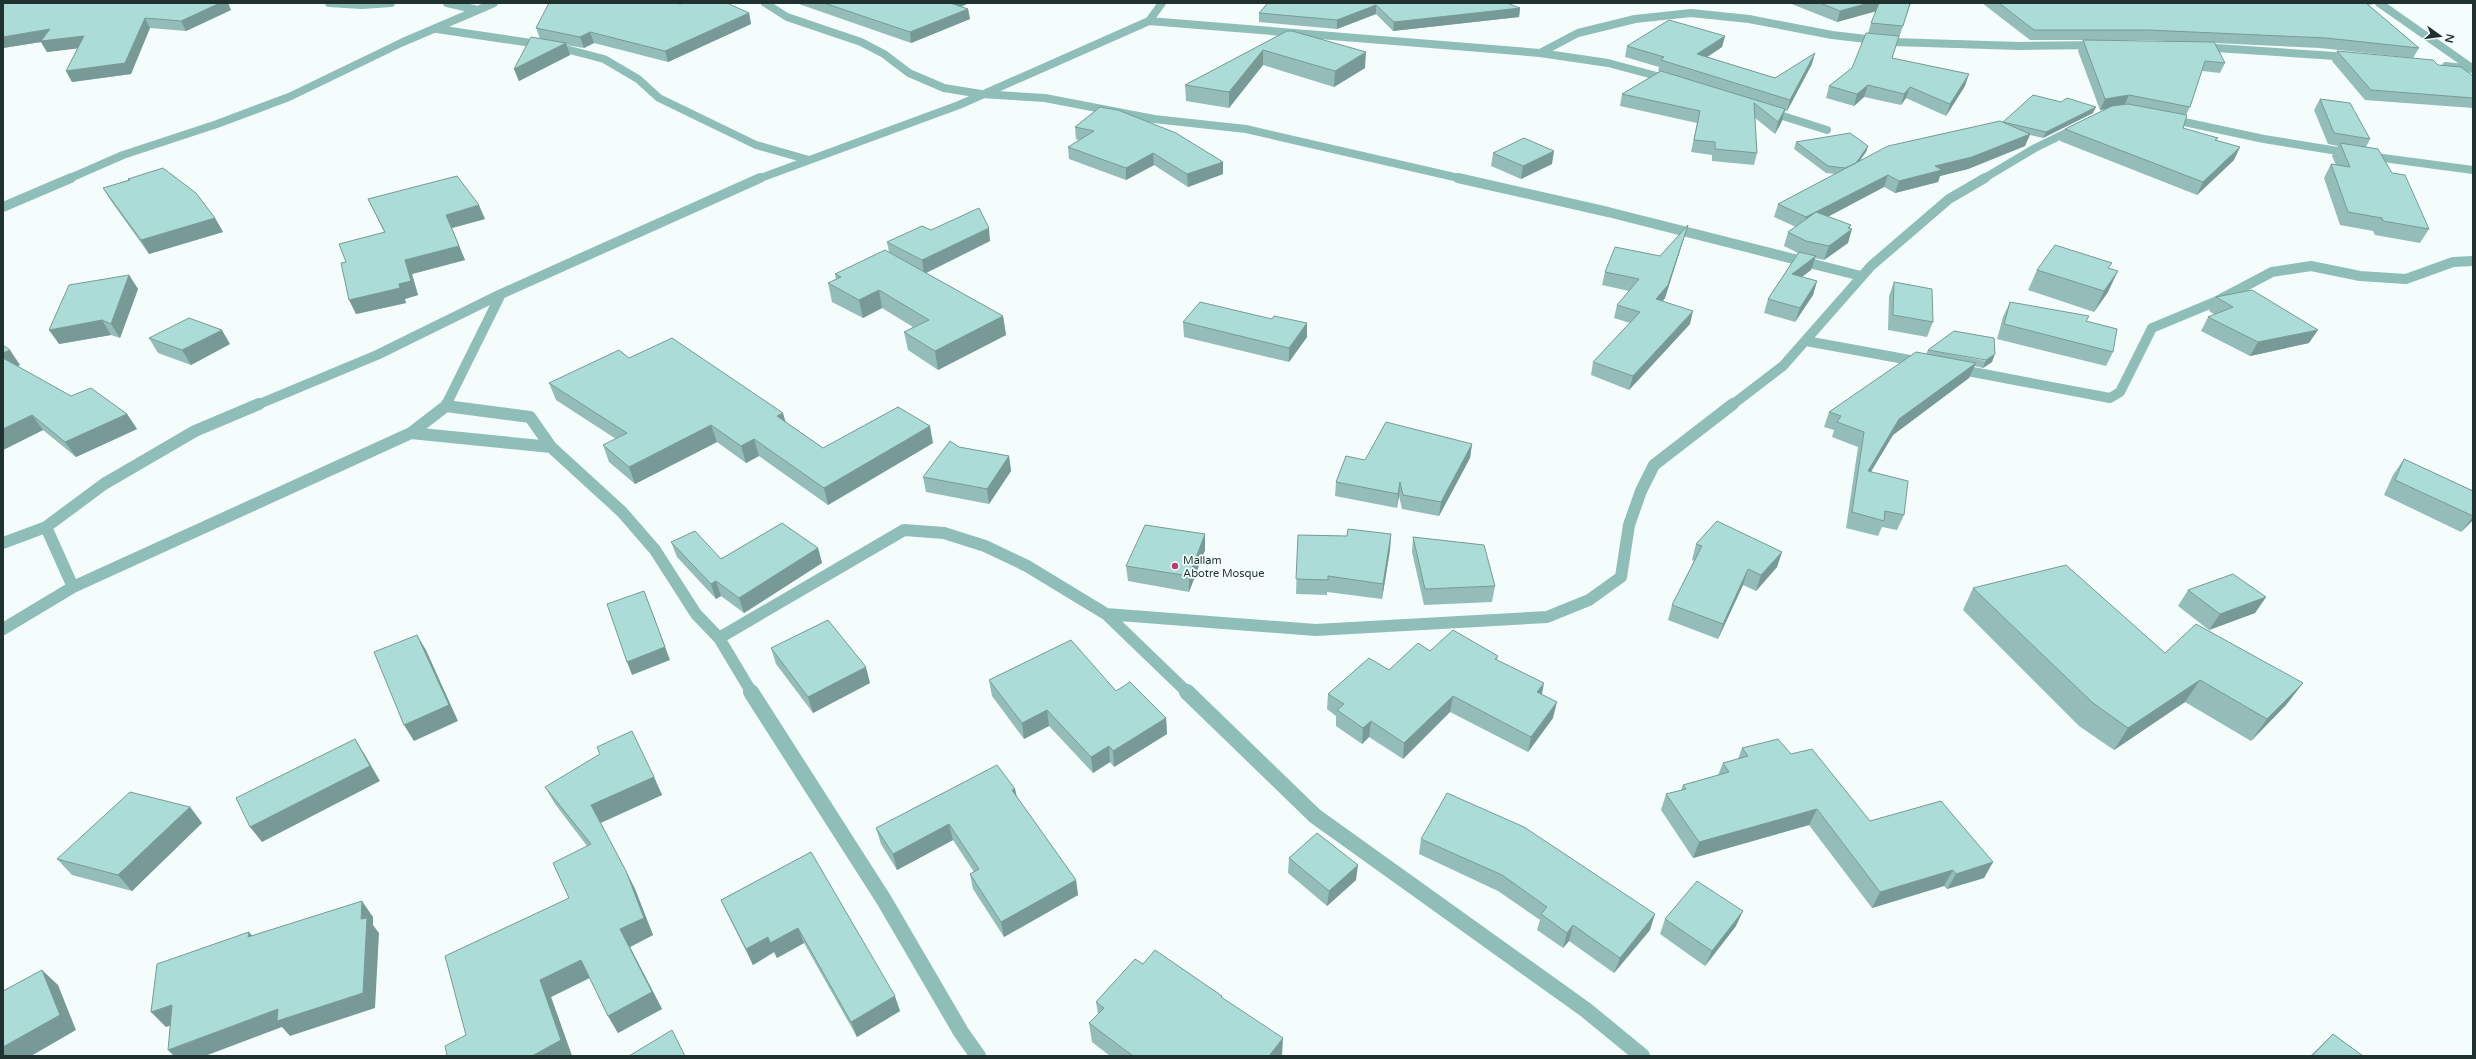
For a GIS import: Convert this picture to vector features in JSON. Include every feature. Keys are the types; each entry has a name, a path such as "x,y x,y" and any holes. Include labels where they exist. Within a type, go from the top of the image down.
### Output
{"street":[{"path":"329,3 362,5 391,3"},
{"path":"447,3 478,10"},
{"path":"3,207 123,155 217,124 289,98 403,42 494,3"},
{"path":"765,3 787,17 861,42 884,54 909,73 944,88 981,94 1045,98 1154,119 1246,129 1608,212 1861,276"},
{"path":"1149,21 1162,3"},
{"path":"2379,3 2473,69"},
{"path":"1540,53 1578,33 1635,19 1691,13 1749,19 1832,35 1892,42 2005,46 2106,45"},
{"path":"3,543 46,527 104,484 196,431 377,355 501,294 764,176 922,119 1149,21 1540,53 1608,63 1676,81"},
{"path":"437,28 558,47 604,60 638,79 659,98 756,145 809,160"},
{"path":"2191,47 2271,50 2362,58"},
{"path":"2437,65 2473,69"},
{"path":"1759,108 1827,130"},
{"path":"2162,117 2271,140 2401,162 2473,170"},
{"path":"1106,614 1316,630 1547,617 1582,603 1621,577 1629,525 1641,491 1654,465 1783,366 1870,266 1949,199 2035,148 2091,120"},
{"path":"1947,367 2110,398 2120,392 2152,328 2217,301 2272,272 2311,266 2360,276 2406,279 2454,262 2473,261"},
{"path":"3,629 73,587 411,433 446,406 501,294"},
{"path":"1806,341 1931,364"},
{"path":"446,406 530,418 551,447 622,512 655,550 696,614 719,638 774,731 884,900 961,1032 978,1056"},
{"path":"411,433 551,447"},
{"path":"46,527 73,587"},
{"path":"719,638 904,530 944,533 985,546 1027,566 1106,614 1315,816 1586,1010 1642,1056"}],"building":[{"path":"3,3 220,3 181,21 145,18 125,63 66,71 84,36 41,41 50,29 3,37"},
{"path":"549,3 727,3 749,13 665,51 590,32 580,37 536,28"},
{"path":"824,3 950,3 968,9 910,32"},
{"path":"1268,3 1507,3 1520,8 1394,22 1376,5 1337,20 1259,13"},
{"path":"1820,3 1869,3 1840,11"},
{"path":"1879,3 1910,3 1903,26 1871,23"},
{"path":"1999,3 2366,3 2419,48 2326,38 2148,30 2034,30"},
{"path":"1669,20 1725,36 1697,54 1775,78 1815,53 1790,100 1661,60 1664,57 1627,46"},
{"path":"1287,31 1292,31 1366,52 1335,71 1263,50 1229,92 1185,85"},
{"path":"1866,33 1899,36 1892,58 1969,74 1950,104 1910,87 1904,94 1868,85 1857,94 1829,86 1852,68"},
{"path":"531,37 566,43 514,69"},
{"path":"2083,40 2214,42 2225,63 2205,61 2190,107 2129,95 2105,99"},
{"path":"2337,51 2433,60 2438,65 2461,67 2473,76 2473,98 2371,90"},
{"path":"1661,71 1785,109 1778,122 1754,103 1757,153 1715,149 1715,142 1694,140 1700,111 1622,94"},
{"path":"2033,95 2061,102 2067,98 2096,107 2046,132 2003,122"},
{"path":"2320,99 2350,103 2370,139 2334,133"},
{"path":"2128,104 2187,115 2183,128 2218,138 2215,140 2240,147 2203,182 2065,129 2112,106"},
{"path":"1100,107 1118,110 1176,133 1223,162 1187,174 1153,153 1126,168 1068,147 1094,131 1075,127"},
{"path":"2000,121 2030,134 1972,157 1935,166 1942,170 1899,181 1888,175 1806,217 1778,204 1888,146"},
{"path":"1850,133 1868,146 1856,163 1845,168 1828,166 1796,142"},
{"path":"1524,138 1554,151 1523,166 1493,153"},
{"path":"2340,143 2378,149 2392,173 2405,175 2429,229 2383,221 2382,218 2348,212 2331,164 2350,167"},
{"path":"163,168 196,193 215,218 141,240 103,188"},
{"path":"457,176 479,205 446,215 459,246 405,260 411,281 399,284 400,288 349,300 341,263 346,262 339,244 385,232 368,199"},
{"path":"979,208 989,228 922,260 887,242 922,226 931,230"},
{"path":"1816,212 1851,225 1848,228 1852,229 1829,246 1806,241 1788,232"},
{"path":"1688,225 1668,285 1656,299 1693,311 1633,376 1593,362 1640,312 1617,305 1639,279 1605,272 1615,247 1660,256"},
{"path":"2055,245 2112,263 2108,268 2118,271 2104,291 2037,270"},
{"path":"885,250 1003,316 935,351 904,332 929,320 879,290 859,300 828,283 841,277 835,274"},
{"path":"1799,252 1816,256 1792,274 1817,281 1800,308 1768,299"},
{"path":"129,275 111,324 102,320 49,330 69,285"},
{"path":"1894,282 1932,289 1933,322 1893,315"},
{"path":"2252,290 2318,330 2258,342 2208,317 2233,307 2216,297"},
{"path":"1200,302 1272,319 1274,316 1307,323 1289,348 1183,322"},
{"path":"2010,302 2089,316 2086,321 2117,329 2113,352 2004,324"},
{"path":"189,318 222,330 182,350 149,338"},
{"path":"1954,331 1994,338 1995,354 1986,360 1928,350"},
{"path":"672,338 783,413 777,416 823,448 898,407 930,426 824,488 754,439 741,446 711,425 629,467 603,445 627,433 549,383 619,350 629,358"},
{"path":"3,345 10,350 3,353"},
{"path":"1916,352 1976,363 1899,419 1868,471 1908,481 1904,515 1885,511 1884,521 1852,512 1864,432 1837,422 1841,416 1829,412"},
{"path":"3,358 71,396 91,388 127,414 65,442 32,415 3,429"},
{"path":"1386,422 1472,444 1441,502 1403,495 1400,482 1398,494 1336,482 1346,456 1365,460"},
{"path":"950,441 959,447 1009,456 987,489 923,477"},
{"path":"2404,459 2473,491 2473,516 2395,480"},
{"path":"1717,521 1782,552 1761,575 1748,569 1723,624 1672,605 1702,546 1696,544"},
{"path":"782,523 818,548 739,598 716,581 711,584 671,542 695,531 721,559"},
{"path":"1145,525 1205,534 1189,576 1126,566"},
{"path":"1348,529 1391,534 1383,584 1328,576 1328,580 1296,579 1298,535 1347,536"},
{"path":"1413,537 1484,545 1495,586 1425,589"},
{"path":"2066,565 2165,653 2196,624 2303,683 2267,719 2200,680 2128,728 2093,703 1973,588"},
{"path":"2233,574 2266,597 2220,614 2188,590"},
{"path":"644,591 665,647 627,662 607,604"},
{"path":"828,620 866,667 808,697 771,648"},
{"path":"1453,630 1498,656 1495,659 1544,683 1537,692 1557,702 1531,737 1453,696 1404,743 1371,721 1363,728 1337,710 1344,704 1328,694 1369,658 1389,670 1418,643 1430,651"},
{"path":"417,635 449,705 404,725 374,652"},
{"path":"1071,640 1116,691 1130,682 1166,718 1113,751 1109,746 1091,757 1047,710 1022,723 989,680"},
{"path":"632,731 654,777 591,805 626,871 644,918 620,929 652,992 608,1016 581,960 540,980 561,1040 532,1056 447,1056 445,1046 466,1035 445,956 569,898 553,863 591,844 545,787 600,754 597,747"},
{"path":"355,739 370,766 250,827 236,798"},
{"path":"1778,739 1791,754 1812,749 1870,821 1941,801 1993,862 1956,874 1953,870 1880,892 1817,809 1699,842 1666,794 1686,789 1683,785 1729,772 1723,763 1748,756 1742,748"},
{"path":"997,765 1015,789 1012,790 1076,880 1001,922 970,874 979,869 949,824 893,854 876,828"},
{"path":"130,792 190,807 118,875 57,859"},
{"path":"1447,793 1524,827 1655,914 1620,958 1573,925 1567,933 1541,914 1547,907 1502,875 1421,839"},
{"path":"1317,833 1358,865 1329,891 1289,858"},
{"path":"811,852 895,996 851,1022 798,928 770,943 768,937 746,949 721,900"},
{"path":"1697,881 1743,911 1712,951 1665,919"},
{"path":"362,901 361,919 367,918 363,993 277,1021 278,1009 168,1050 172,1005 151,1012 157,964 249,932 248,937"},
{"path":"1155,950 1222,996 1221,997 1283,1038 1269,1056 1133,1056 1089,1023 1104,1008 1096,1002 1135,959 1143,964"},
{"path":"42,970 60,1015 3,1047 3,991"},
{"path":"672,1030 685,1056 629,1056"},
{"path":"2333,1034 2363,1056 2312,1056"}],"place":[{"name":"Mallam Abotre Mosque","path":"1175,566"}]}
